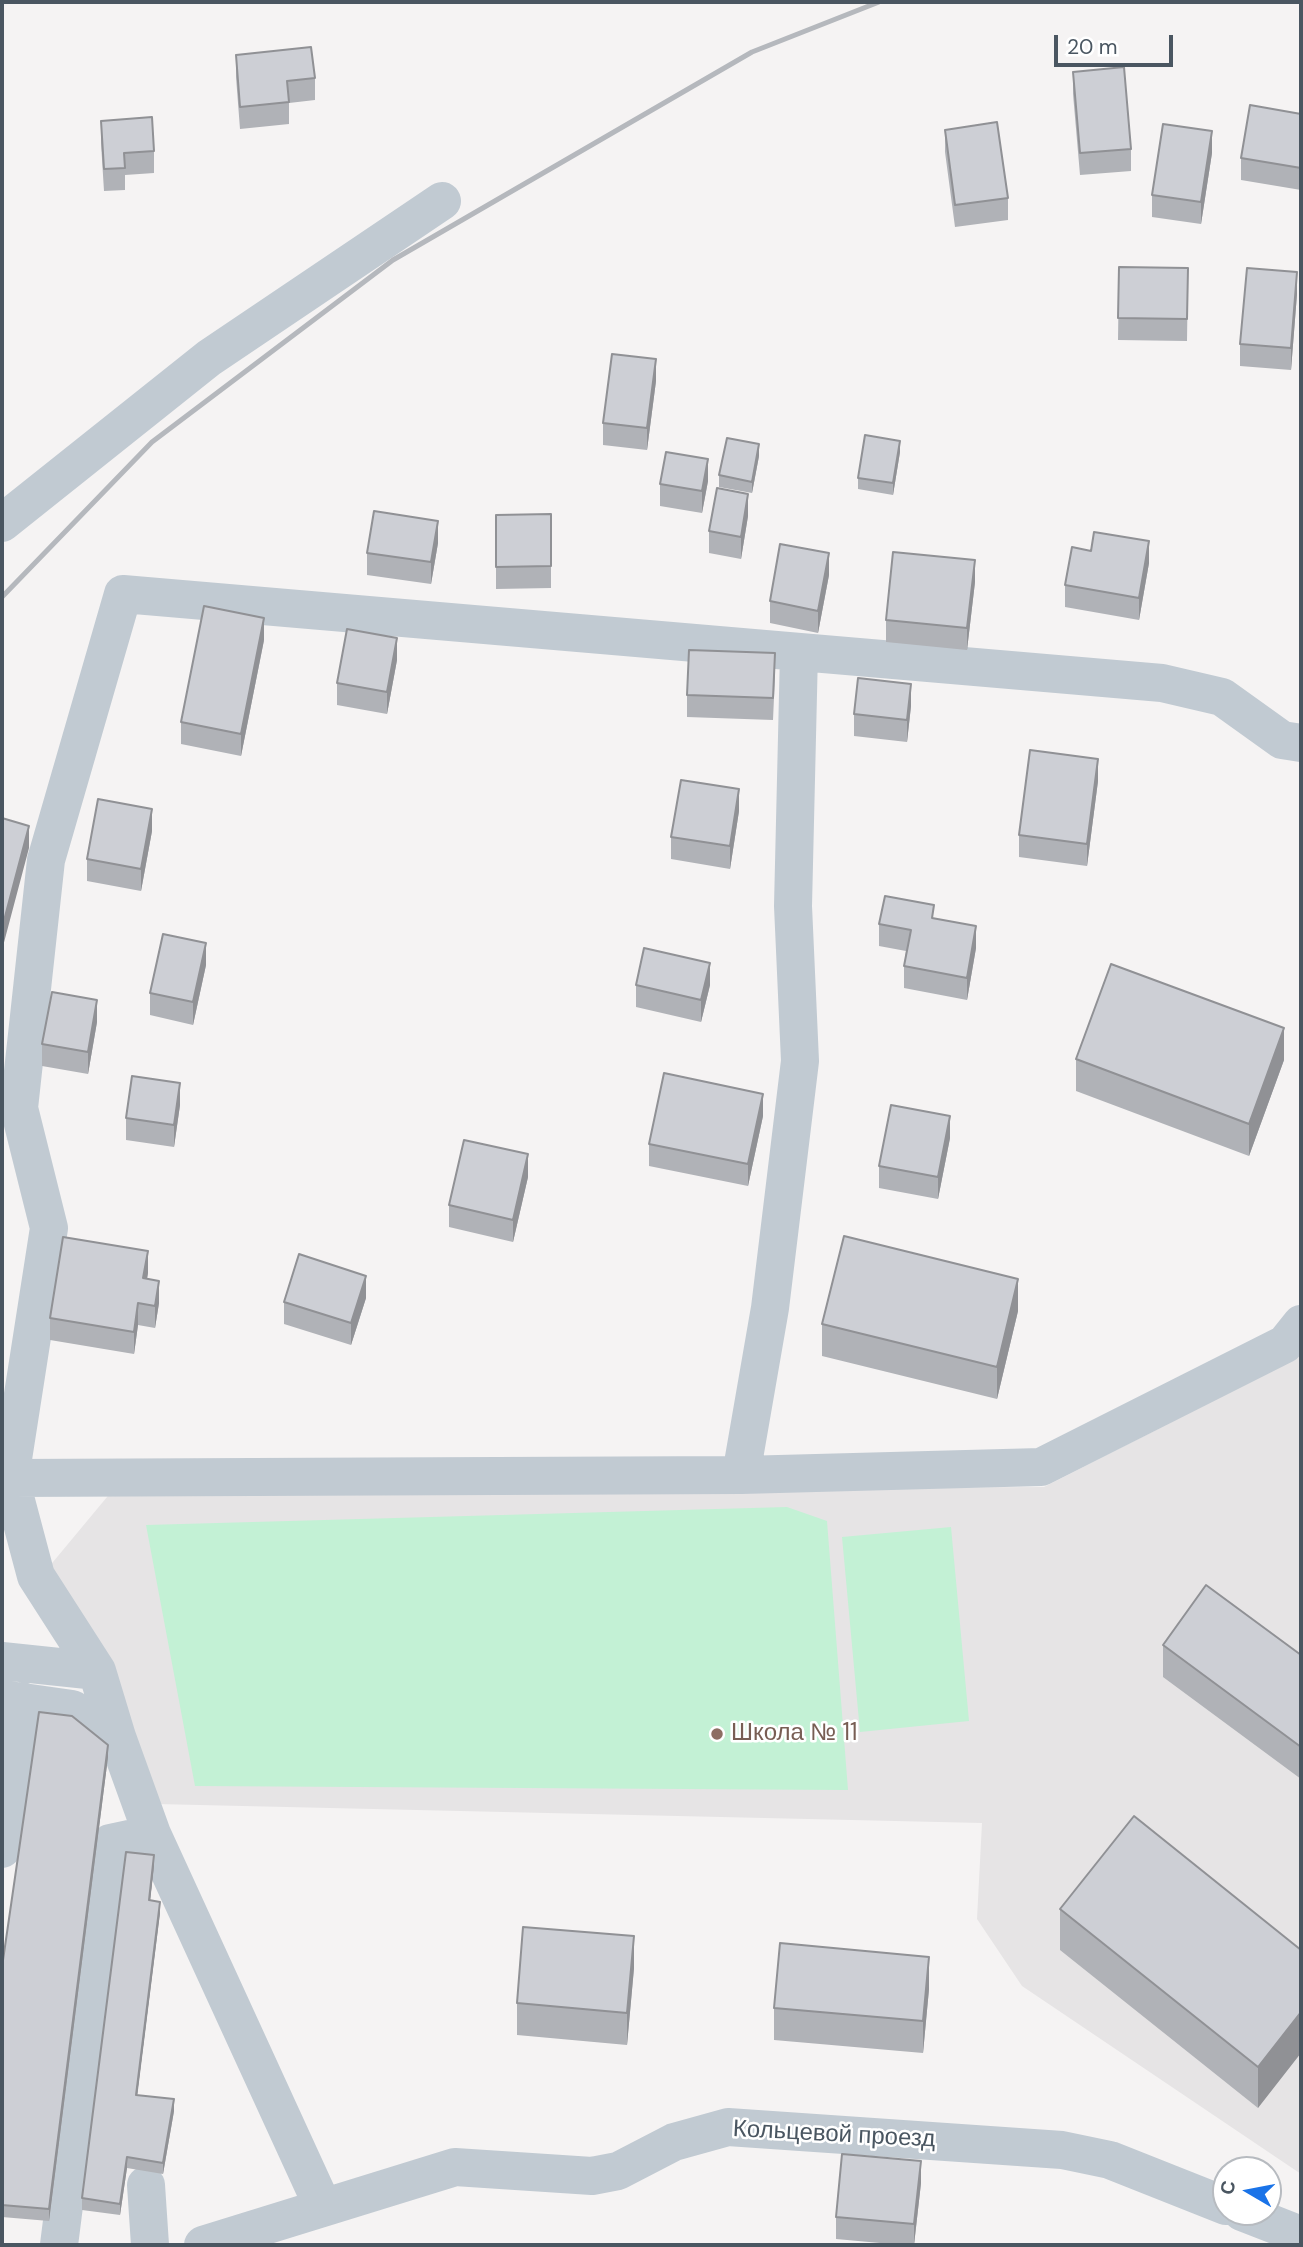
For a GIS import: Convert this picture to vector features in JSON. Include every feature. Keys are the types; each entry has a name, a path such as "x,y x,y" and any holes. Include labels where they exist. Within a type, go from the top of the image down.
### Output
{"street":[{"path":"2,523 209,358 442,201"},
{"path":"323,2207 152,1834 117,1737 97,1671 36,1576 6,1476 49,1228 19,1108 46,860 123,594 1163,683 1222,696 1282,740 1301,743"},
{"path":"741,1475 770,1308 800,1060 793,906 799,652"},
{"path":"6,1476 741,1475 1041,1467 1285,1344 1301,1324"},
{"path":"2,1661 97,1671"},
{"path":"2,1849 12,1700 72,1709 117,1737"},
{"path":"59,2245 110,1843 152,1834"},
{"name":"Кольцевой проезд","path":"202,2245 455,2167 592,2176 618,2171 674,2142 728,2127 1062,2150 1110,2160 1212,2200"},
{"path":"146,2185 150,2245"},
{"path":"1278,2226 1301,2235"}],"shaded area":[{"name":"Школа № 11","path":"1301,1348 1301,2174 1282,2161 1282,2156 1274,2156 1022,1986 977,1919 982,1823 156,1804 48,1568 112,1491 1044,1487 1291,1361"}],"green space":[{"path":"787,1507 827,1521 848,1790 195,1786 146,1525"},
{"path":"951,1527 969,1721 860,1732 842,1537"}],"building":[{"path":"311,47 315,78 287,81 289,102 240,107 236,55"},
{"path":"1124,67 1131,149 1080,153 1073,72"},
{"path":"1250,105 1301,114 1301,168 1241,158"},
{"path":"152,117 154,151 124,153 125,168 104,169 101,121"},
{"path":"997,122 1008,198 955,205 945,130"},
{"path":"1163,124 1212,131 1201,202 1152,195"},
{"path":"1119,267 1188,268 1187,319 1118,318"},
{"path":"1247,268 1297,272 1291,348 1240,344"},
{"path":"612,354 656,359 647,428 603,423"},
{"path":"865,435 900,441 893,483 858,478"},
{"path":"727,438 759,444 752,482 719,475"},
{"path":"666,452 708,459 702,491 660,484"},
{"path":"717,488 748,494 741,537 709,531"},
{"path":"374,511 438,521 431,562 367,553"},
{"path":"551,514 551,566 496,567 496,515"},
{"path":"1094,532 1149,541 1139,598 1065,585 1072,547 1091,551"},
{"path":"780,544 829,553 818,611 770,601"},
{"path":"893,552 975,560 967,628 886,620"},
{"path":"204,606 264,618 241,734 181,722"},
{"path":"347,629 397,638 387,692 337,683"},
{"path":"689,650 775,653 773,698 687,695"},
{"path":"858,678 911,684 907,720 854,714"},
{"path":"1030,750 1098,759 1087,844 1019,835"},
{"path":"681,780 739,789 730,846 671,837"},
{"path":"98,799 152,809 141,869 87,859"},
{"path":"2,818 29,826 2,928"},
{"path":"885,896 934,905 932,918 976,926 967,978 904,966 911,930 879,924"},
{"path":"163,934 206,943 193,1002 150,993"},
{"path":"644,948 710,963 701,1000 636,985"},
{"path":"1111,964 1284,1028 1249,1124 1076,1059"},
{"path":"52,992 97,1000 88,1052 42,1044"},
{"path":"664,1073 763,1094 748,1164 649,1144"},
{"path":"132,1076 180,1083 174,1125 126,1118"},
{"path":"891,1105 950,1116 938,1177 879,1166"},
{"path":"464,1140 528,1154 513,1220 449,1205"},
{"path":"844,1236 1018,1279 997,1367 822,1324"},
{"path":"63,1237 148,1251 143,1278 159,1281 155,1306 138,1303 134,1332 50,1318"},
{"path":"299,1254 366,1276 351,1323 284,1302"},
{"path":"1206,1585 1301,1655 1301,1747 1163,1645"},
{"path":"39,1712 72,1716 108,1745 49,2209 2,2205 2,1967"},
{"path":"1134,1816 1301,1950 1301,2012 1258,2067 1060,1909"},
{"path":"126,1852 154,1855 149,1900 160,1902 136,2095 174,2099 163,2163 127,2157 120,2204 82,2198"},
{"path":"523,1927 634,1936 627,2013 517,2003"},
{"path":"780,1943 929,1957 923,2021 774,2008"},
{"path":"842,2154 921,2161 914,2224 836,2217"}],"railway":[{"path":"2,597 152,442 393,260 752,52 879,2"}],"place":[{"name":"Школа № 11","path":"717,1734"}]}
